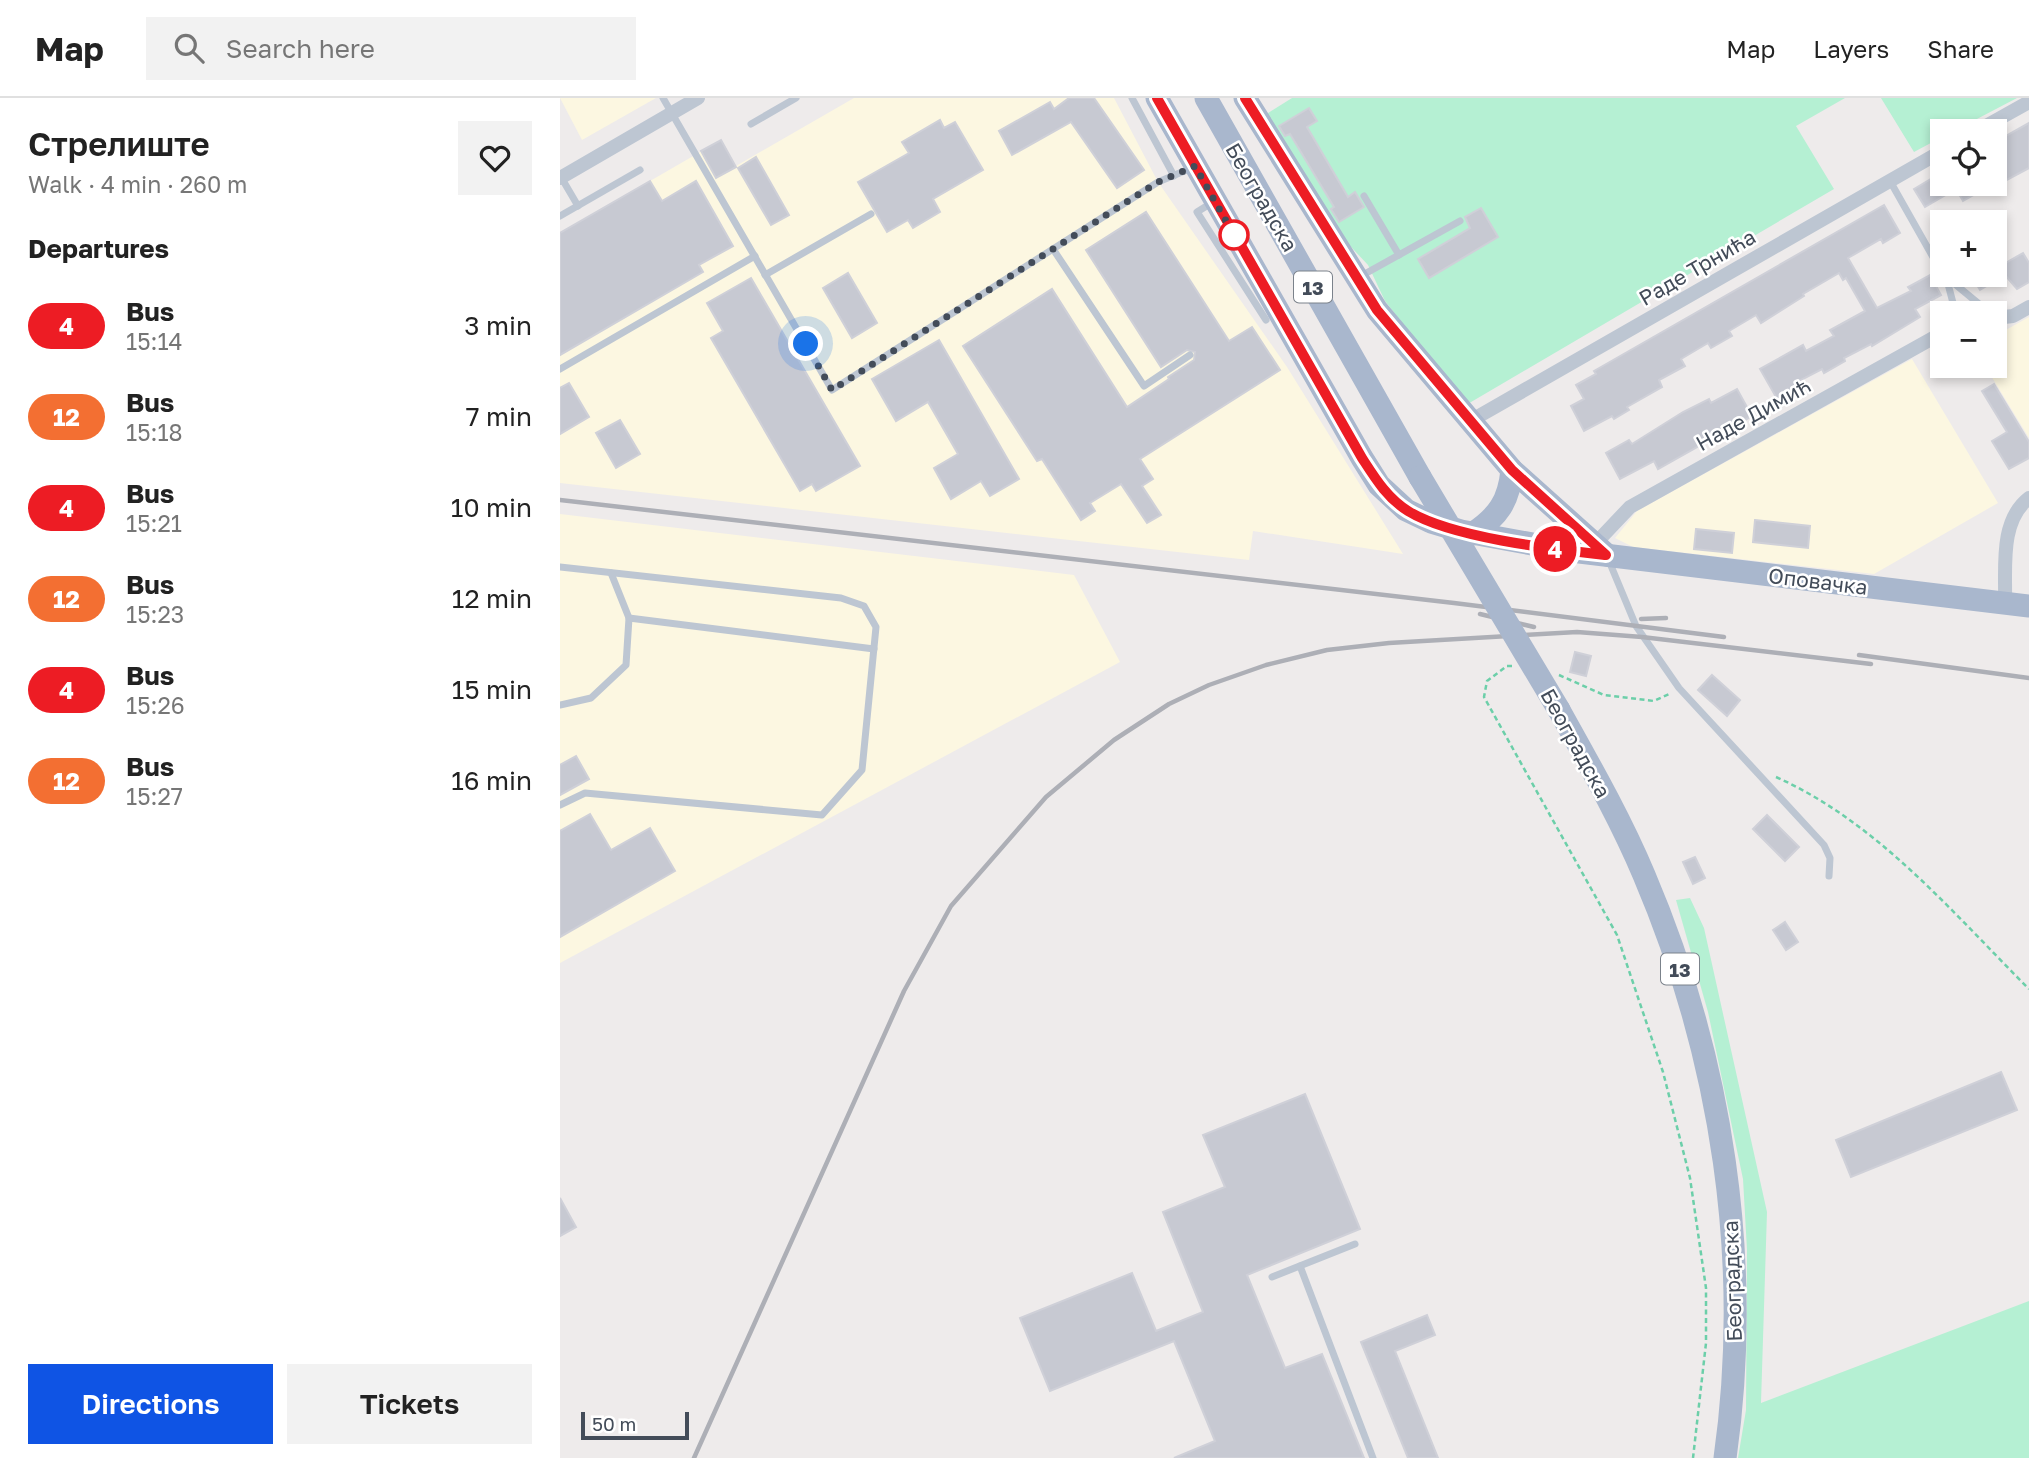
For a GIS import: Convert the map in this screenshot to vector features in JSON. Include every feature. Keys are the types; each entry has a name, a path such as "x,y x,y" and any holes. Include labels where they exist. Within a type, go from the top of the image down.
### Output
{"main road":[{"name":"13","path":"1157,98 1184,171 1215,201 1380,485 1406,510 1431,522 1472,534 1600,550"},
{"name":"Београдска","path":"1206,98 1420,477 1559,710 1604,792 1644,874 1686,988 1707,1065 1723,1153 1733,1249 1734,1347 1725,1458"},
{"name":"13","path":"1245,98 1377,310 1512,470 1600,550"},
{"path":"1472,534 1488,523 1506,502 1512,470"},
{"name":"Оповачка","path":"1600,550 2029,606"}],"street":[{"path":"561,177 698,98"},
{"path":"1999,119 2029,102"},
{"name":"Раде Трнића","path":"1472,420 1930,158"},
{"path":"2007,317 2029,307"},
{"name":"Наде Димић","path":"1600,550 1630,507 1930,340"},
{"path":"2006,603 2007,540 2013,516 2029,498"}],"lane":[{"path":"663,98 832,390 1158,182 1184,171 1132,98"},
{"path":"751,124 796,98"},
{"path":"560,216 640,170"},
{"path":"561,177 578,206"},
{"path":"1891,181 1930,251"},
{"path":"1364,196 1399,255"},
{"path":"1215,201 1197,212 1266,320"},
{"path":"765,275 871,214"},
{"path":"1357,279 1460,220"},
{"path":"1053,249 1144,386 1190,355"},
{"path":"560,369 755,257"},
{"path":"1958,287 1975,301"},
{"path":"1600,550 1636,626 1679,688 1824,845 1830,858 1829,876"},
{"path":"560,567 841,598 864,606 876,627 862,770 822,815 585,793 560,806"},
{"path":"560,705 590,698 626,665 629,618 611,573"},
{"path":"629,618 874,649"},
{"path":"1272,1277 1355,1244"},
{"path":"1300,1266 1373,1458"}],"path":[{"path":"1516,666 1507,666 1487,681 1484,697 1617,935 1663,1072 1690,1178 1706,1301 1706,1343 1693,1458"},
{"path":"1552,673 1565,676 1604,695 1617,697 1654,701 1679,688"},
{"path":"1751,765 1800,787 1901,861 2029,989"}],"shaded area":[{"path":"560,98 656,98 582,140"},
{"path":"854,98 1114,98 1158,182 1287,367 1403,554 1253,531 1249,560 560,483 560,233 721,140 736,166"},
{"path":"2029,317 2029,438 1992,378 2007,378 2007,329"},
{"path":"1912,359 1998,503 1874,574 1633,547 1615,538 1637,511"},
{"path":"560,514 1074,575 1120,662 560,963"}],"green space":[{"path":"1292,98 1845,98 1796,126 1834,189 1466,405 1385,301 1368,265 1337,232 1265,115"},
{"path":"1881,98 2017,98 1977,119 1930,119 1930,143 1914,152"},
{"path":"1690,898 1704,928 1767,1212 1761,1403 2029,1301 2029,1458 1738,1458 1746,1410 1747,1250 1743,1179 1708,1012 1676,900"}],"building":[{"path":"1069,98 1094,98 1144,170 1117,188 1071,122 1012,155 999,131 1050,102 1054,109"},
{"path":"1309,108 1317,121 1307,127 1348,197 1355,192 1364,207 1339,222 1331,209 1334,207 1290,134 1285,136 1279,126"},
{"path":"940,120 944,128 955,122 983,170 933,199 940,212 913,228 908,220 887,232 858,182 909,153 902,142"},
{"path":"2029,123 2029,168 2007,180 2007,135"},
{"path":"721,140 736,167 716,178 701,151"},
{"path":"756,157 789,215 771,225 738,168"},
{"path":"1930,180 1930,196 1944,196 1925,207 1914,189"},
{"path":"650,181 662,201 696,181 733,246 699,265 703,272 560,355 560,233"},
{"path":"1884,205 1900,233 1883,243 1881,239 1848,258 1877,308 1911,291 1908,287 1930,275 1930,287 1937,287 1941,295 1915,309 1920,317 1872,346 1871,344 1844,358 1845,361 1824,373 1822,369 1795,383 1800,393 1780,404 1760,369 1803,345 1806,351 1834,336 1830,330 1865,311 1846,278 1843,280 1839,273 1761,323 1756,315 1729,331 1732,336 1711,348 1708,343 1681,359 1685,366 1659,380 1662,387 1627,407 1629,410 1614,419 1612,416 1584,431 1571,406 1584,399 1576,385 1596,374 1594,371"},
{"path":"1481,208 1498,237 1429,278 1418,259 1470,228 1465,217"},
{"path":"1146,212 1229,341 1252,327 1280,370 1140,459 1153,479 1142,486 1161,515 1147,523 1121,484 1090,503 1095,511 1081,520 1042,459 1037,461 963,346 1052,289 1127,407 1169,379 1168,377 1194,360 1195,352 1187,350 1161,367 1086,250"},
{"path":"2023,253 2029,263 2029,282 2017,289 2007,277 2007,262"},
{"path":"848,273 877,323 852,338 823,288"},
{"path":"751,278 860,466 816,491 812,484 800,491 711,338 723,331 707,303"},
{"path":"939,340 1019,479 990,496 981,481 951,499 934,468 958,454 928,402 896,421 872,379"},
{"path":"569,383 589,417 560,434 560,388"},
{"path":"1994,384 2029,442 2029,458 2009,469 1992,441 2007,432 1982,391"},
{"path":"1737,389 1752,416 1658,469 1654,461 1620,479 1606,453 1629,440 1632,444 1683,412 1709,399 1711,403"},
{"path":"620,420 640,454 616,468 596,433"},
{"path":"1755,520 1810,526 1808,548 1753,542"},
{"path":"1696,529 1734,533 1732,553 1694,549"},
{"path":"1575,652 1591,656 1586,676 1570,672"},
{"path":"1712,675 1740,700 1727,716 1698,690"},
{"path":"576,756 589,779 560,795 560,765"},
{"path":"590,814 611,850 650,828 675,871 560,937 560,831"},
{"path":"1767,815 1799,847 1785,861 1753,829"},
{"path":"1695,857 1705,878 1693,884 1683,862"},
{"path":"1785,922 1798,942 1786,950 1773,930"},
{"path":"2001,1072 2017,1110 1851,1177 1836,1140"},
{"path":"1305,1094 1360,1229 1247,1275 1285,1368 1322,1354 1364,1458 1174,1458 1215,1441 1174,1341 1050,1391 1020,1318 1132,1273 1156,1331 1203,1312 1163,1212 1225,1187 1203,1135"},
{"path":"560,1198 576,1227 560,1236"},
{"path":"1427,1315 1435,1335 1395,1351 1438,1458 1408,1458 1361,1342"}],"railway":[{"path":"560,500 1454,603 1724,637"},
{"path":"1480,614 1534,627"},
{"path":"1641,619 1666,618"},
{"path":"694,1458 904,991 951,906 1046,797 1114,740 1169,704 1209,685 1266,665 1327,650 1389,643 1577,632 1871,664"},
{"path":"1859,655 2029,678"}],"bus line":[{"name":"4","path":"1157,98 1362,458 1391,498 1406,510 1431,522 1461,531 1606,555 1512,470 1377,310 1245,98"}],"route":[{"path":"806,344 832,390 1158,182 1195,166 1234,235"}]}
